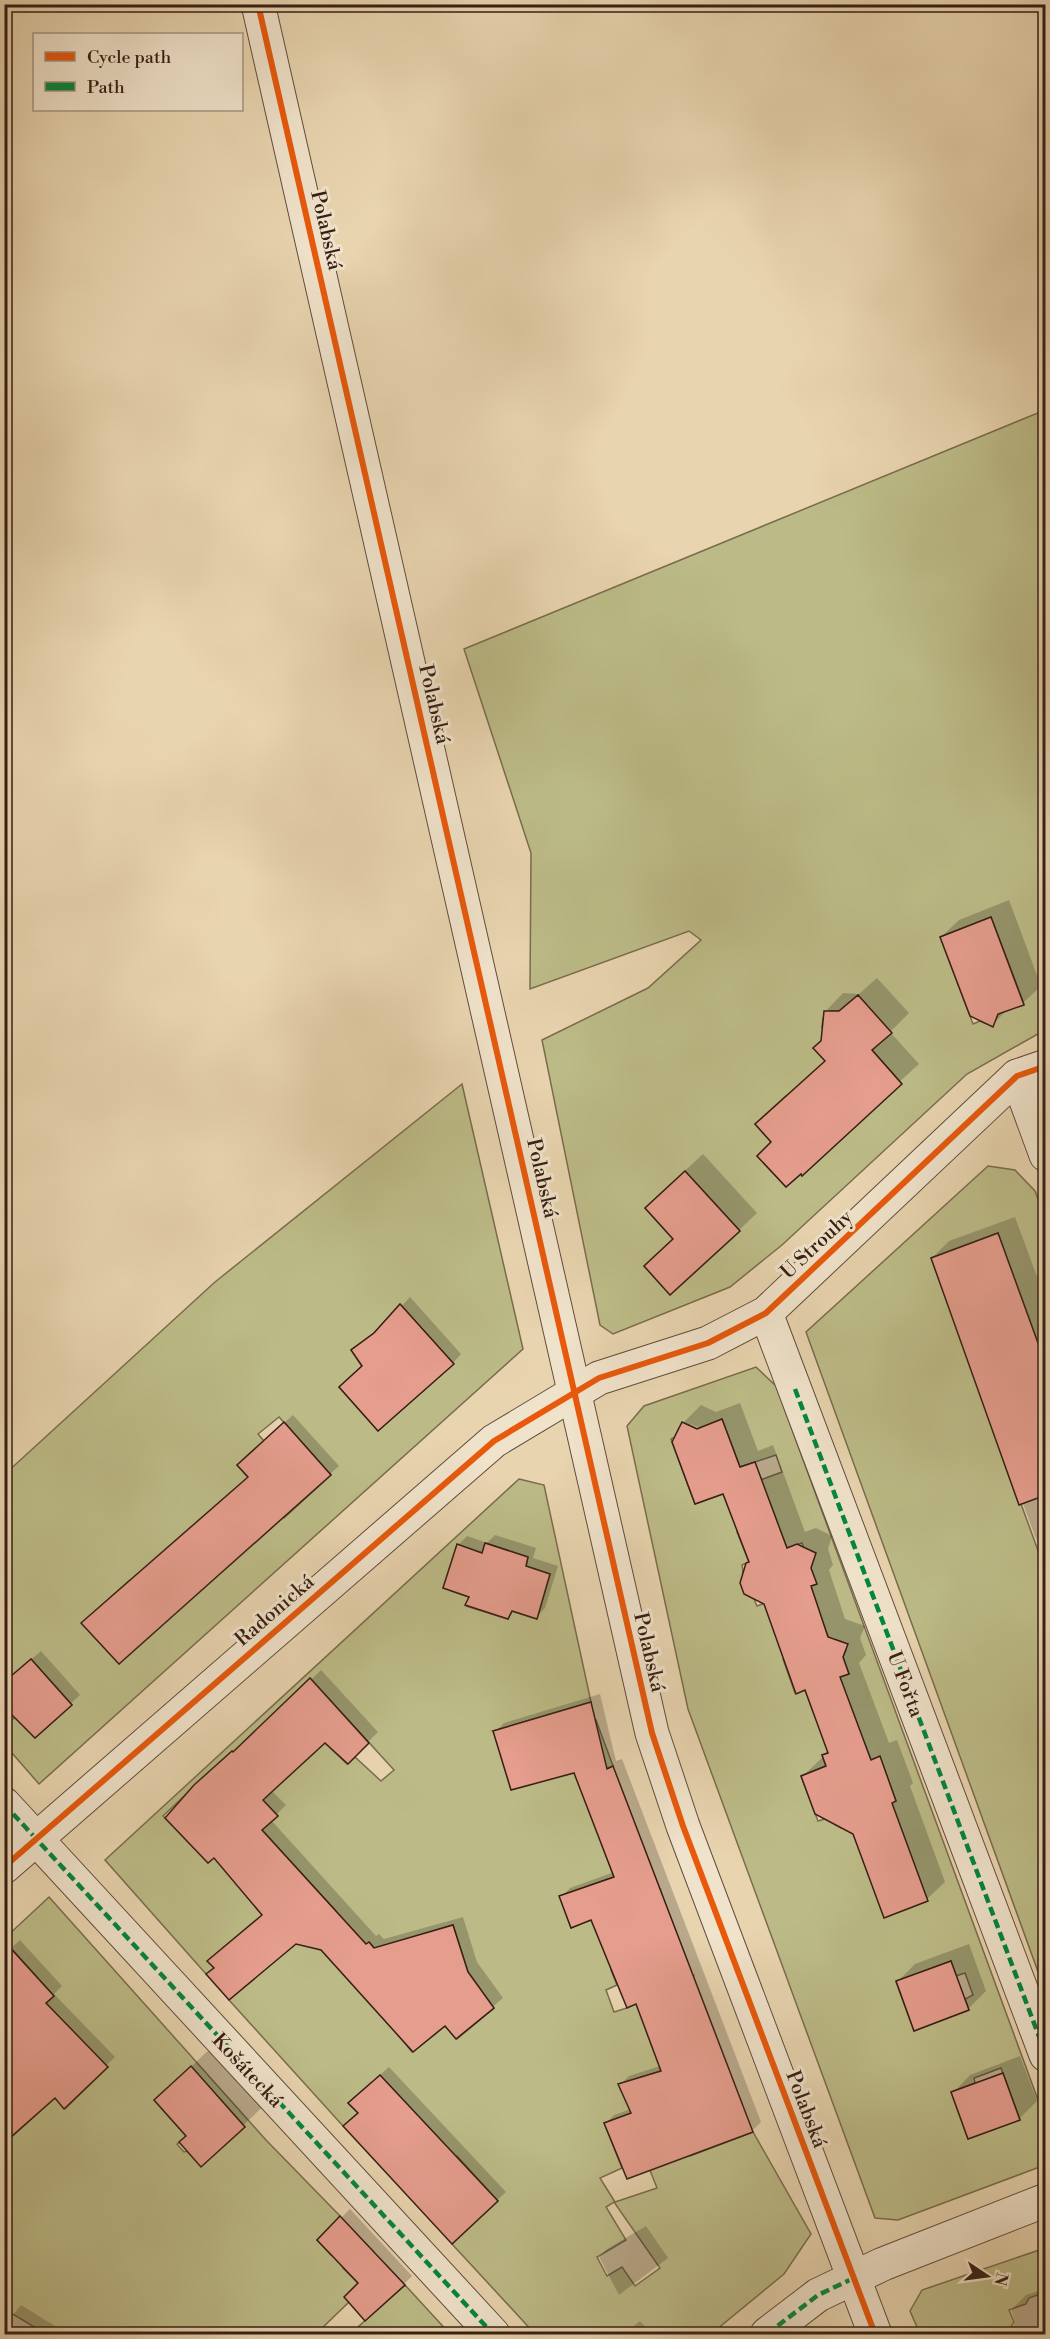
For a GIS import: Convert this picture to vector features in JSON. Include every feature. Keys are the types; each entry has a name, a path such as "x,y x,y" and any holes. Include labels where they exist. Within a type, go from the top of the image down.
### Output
{"street":[{"name":"Polabská","path":"258,4 652,1733 683,1826 875,2334"},
{"name":"U Strouhy","path":"575,1393 599,1378 708,1343 766,1313 1031,1071"},
{"path":"1031,1071 1046,1155"},
{"name":"U Fořta","path":"766,1313 1046,2055"},
{"name":"Radonická","path":"4,1867 494,1441 575,1393"},
{"name":"Košátecká","path":"4,1804 493,2334"},
{"path":"767,2334 818,2295 883,2264 1046,2200"}],"shaded area":[{"path":"1045,410 1045,1030 967,1074 782,1245 730,1287 613,1334 600,1325 542,1040 648,988 701,940 689,931 530,989 531,853 464,649","holes":["991,917 1024,1004 998,1014 995,1021 987,1024 980,1021 973,1024 940,937","858,995 891,1033 872,1050 902,1084 813,1048 828,1034 822,1027 823,1018 830,1011 839,1011","786,1096 802,1175 786,1187 757,1156 771,1142 755,1124","685,1171 740,1231 670,1295 644,1266 673,1239 645,1208"]},
{"path":"462,1084 523,1349 39,1784 5,1745 4,1723 7,1725 15,1717 35,1738 72,1705 31,1659 5,1682 5,1474 215,1282","holes":["400,1304 453,1364 378,1431 339,1387 362,1366 351,1350 374,1333","279,1417 331,1475 284,1518 237,1465 264,1441 258,1434","130,1580 160,1627 119,1664 82,1623"]},
{"path":"988,1166 1015,1170 1035,1191 1045,1218 1045,1365 998,1233 931,1258 1043,1564 1045,1563 1043,1565 1046,1573 1045,1991 806,1332"},
{"path":"756,1367 776,1386 1045,2119 1045,2165 898,2220 875,2218 688,1709 627,1426 644,1406","holes":["722,1419 740,1467 776,1455 782,1472 695,1504 671,1439 675,1437 679,1428 689,1425 697,1429","775,1518 787,1548 802,1543 816,1584 757,1606 754,1599 744,1593 743,1589 742,1565 749,1562 737,1532","823,1623 830,1642 836,1640 843,1642 846,1650 843,1657 849,1674 840,1677 814,1714 805,1690 795,1693 783,1659","863,1740 871,1760 880,1757 896,1801 863,1813 860,1821 841,1828 834,1824 831,1817 818,1821 801,1776 826,1766 822,1755","951,1961 956,1976 965,1973 973,1995 965,1999 969,2010 914,2031 896,1982","1001,2068 1020,2120 968,2139 951,2092 975,2083 974,2078"]},
{"path":"519,1479 544,1485 591,1702 493,1731 531,1740 596,1720 613,1766 578,1779 614,1877 560,1896 571,1928 660,1890 611,1970 617,1985 606,1990 614,2012 627,2008 631,2000 693,1976 647,2033 661,2071 619,2084 681,2133 690,2156 753,2132 811,2234 784,2274 711,2334 535,2334 452,2244 498,2201 457,2156 410,2198 371,2083 348,2103 358,2113 343,2126 229,2000 272,1963 214,1968 206,1974 105,1860","holes":["486,1543 528,1557 526,1566 550,1574 537,1619 512,1611 508,1619 466,1606 469,1597 443,1588 457,1545 482,1553","310,1678 394,1770 381,1781 355,1757 347,1764 325,1743 267,1720","232,1751 270,1791 262,1800 278,1816 262,1830 336,1911 228,1844 208,1863 163,1816","453,1925 468,1972 494,2008 457,2039 445,2026 412,2052 395,2031 369,1942 426,2006 421,1935","628,2115 657,2188 615,2202 600,2178 622,2168 604,2123","614,2202 660,2268 635,2286 622,2267 607,2276 597,2257 626,2240 606,2207"]},
{"path":"49,1897 266,2140 340,2216 317,2240 331,2255 355,2233 368,2246 343,2268 358,2283 349,2302 318,2332 319,2334 46,2334 11,2313 5,2324 5,2143 55,2098 65,2109 108,2067 5,2041 54,1996 11,1948 5,1953 5,1938","holes":["191,2067 245,2127 201,2166 177,2144 186,2136 154,2100"]},
{"path":"1045,2248 1045,2294 1029,2298 1026,2304 1009,2310 1014,2322 1010,2328 1012,2334 920,2334 910,2311 922,2290"},
{"path":"405,2285 450,2334 350,2334"}],"building":[{"path":"991,917 1024,1005 998,1014 993,1027 970,1016 940,937"},
{"path":"858,995 892,1033 872,1050 902,1084 802,1176 801,1174 786,1187 757,1156 771,1142 755,1124 825,1061 813,1048 821,1041 824,1011 839,1011"},
{"path":"685,1171 740,1231 670,1295 644,1266 673,1239 645,1208"},
{"path":"998,1233 1046,1365 1046,1495 1019,1505 931,1258"},
{"path":"400,1304 454,1364 378,1431 339,1387 362,1366 351,1350 374,1333"},
{"path":"722,1419 740,1467 755,1462 787,1548 797,1544 816,1553 811,1568 817,1584 811,1586 828,1637 848,1644 843,1657 849,1674 840,1677 871,1760 880,1756 896,1801 892,1803 928,1901 884,1918 853,1834 815,1814 801,1776 826,1766 822,1755 828,1753 805,1690 796,1694 764,1604 744,1594 740,1583 746,1563 749,1562 723,1494 695,1504 672,1442 682,1422 697,1429"},
{"path":"284,1422 331,1475 119,1664 81,1623 248,1477 237,1465"},
{"path":"485,1543 528,1557 526,1566 550,1574 537,1619 512,1611 508,1619 465,1605 469,1597 443,1588 457,1544 482,1553"},
{"path":"31,1659 72,1705 35,1738 4,1707 4,1682"},
{"path":"310,1678 369,1743 348,1764 325,1743 263,1800 278,1816 262,1830 366,1944 369,1942 374,1948 453,1925 468,1972 494,2008 456,2039 445,2026 413,2052 321,1950 296,1944 229,2000 206,1974 214,1968 207,1961 262,1915 214,1858 208,1863 165,1818 194,1785 233,1752"},
{"path":"591,1702 607,1769 613,1766 753,2132 627,2179 604,2123 631,2113 618,2084 661,2071 636,2004 627,2008 591,1920 571,1928 559,1896 614,1877 574,1773 511,1790 493,1731"},
{"path":"4,1941 54,1996 46,2003 108,2067 64,2109 55,2098 4,2143"},
{"path":"951,1961 969,2010 914,2031 896,1981"},
{"path":"191,2066 245,2127 201,2167 179,2142 186,2136 154,2100"},
{"path":"1003,2073 1020,2120 968,2139 951,2092"},
{"path":"380,2075 498,2201 452,2244 343,2126 358,2113 348,2103"},
{"path":"340,2216 405,2285 365,2321 344,2297 358,2283 317,2240"}],"marked path":[{"path":"795,1389 1046,2055"},
{"path":"4,1804 493,2334"},
{"path":"767,2334 818,2295 854,2278"}],"cycle path":[{"path":"258,4 652,1733 683,1826 875,2334"},
{"path":"4,1867 494,1441 599,1378 708,1343 766,1313 1017,1076 1046,1066"}]}
